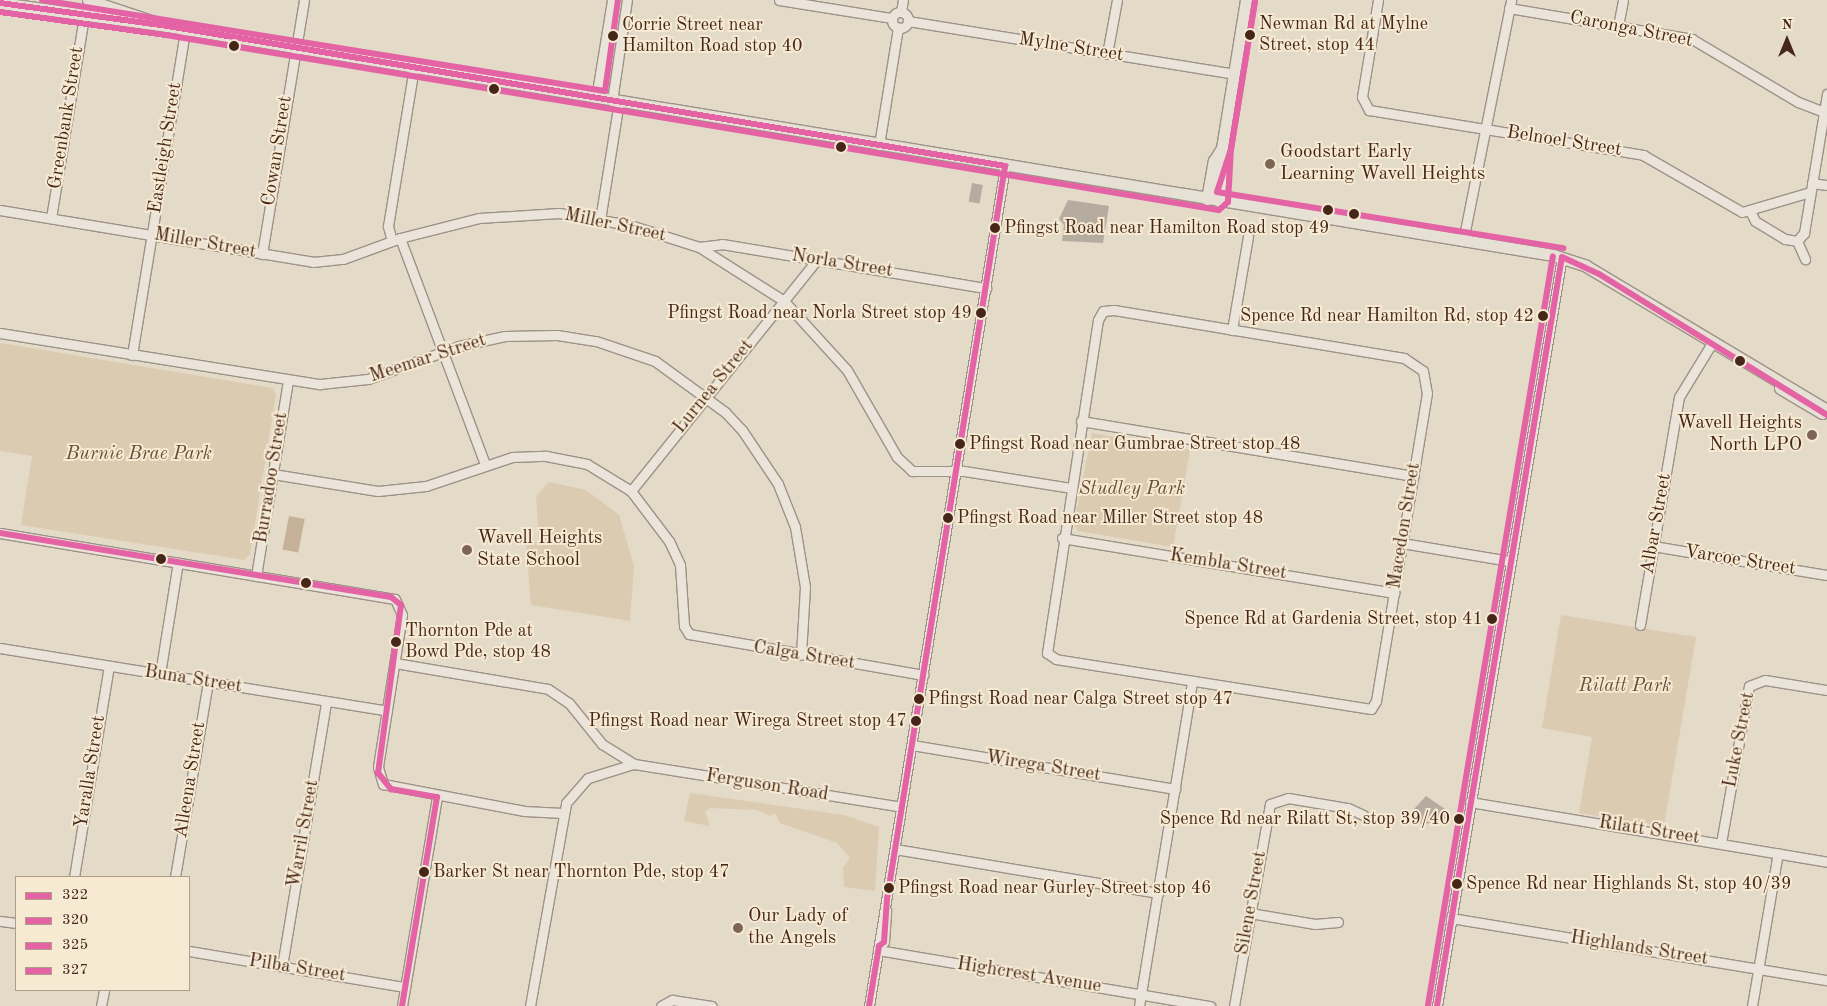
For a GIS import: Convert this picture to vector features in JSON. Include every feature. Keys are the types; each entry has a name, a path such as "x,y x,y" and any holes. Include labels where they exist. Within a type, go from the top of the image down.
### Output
{"main road":[{"path":"88,0 185,30 1562,257 1586,266 1827,410"},
{"path":"1213,200 1214,161 1222,148 1246,0"},
{"path":"0,3 84,17 167,26"},
{"path":"1766,375 1827,415"}],"street":[{"name":"Cowan Street","path":"262,254 304,0"},
{"path":"596,98 612,0"},
{"path":"600,220 627,0"},
{"path":"779,0 891,18 901,12"},
{"path":"898,28 908,21 901,12 903,0"},
{"path":"1107,54 1116,0"},
{"name":"Belnoel Street","path":"1378,0 1364,107 1650,158 1737,210 1750,211 1755,221 1785,239 1797,241"},
{"path":"1618,26 1623,0"},
{"path":"1463,242 1482,129 1510,4"},
{"name":"Caronga Street","path":"1510,4 1692,39 1802,105 1824,112"},
{"name":"Greenbank Street","path":"51,218 84,17"},
{"path":"879,145 898,28 891,18"},
{"name":"Mylne Street","path":"908,21 1234,74"},
{"name":"Eastleigh Street","path":"132,355 185,30"},
{"path":"414,68 388,226 396,239 443,352 485,464"},
{"path":"1806,259 1797,241 1804,233 1827,94"},
{"path":"869,1006 878,948 884,942 885,907 957,472 1005,166"},
{"path":"1750,211 1811,188 1827,186"},
{"name":"Miller Street","path":"0,210 262,254 336,261 396,239 491,216 559,213 600,220 699,247 784,301 847,370 904,466 922,474 957,472 1071,488"},
{"path":"1138,1006 1192,681 1056,659 1047,653 1062,538 1098,320 1103,311 1232,330 1248,236"},
{"name":"Norla Street","path":"699,247 718,243 986,288"},
{"path":"1437,1006 1562,257"},
{"name":"Lurnea Street","path":"631,490 817,260"},
{"name":"Macedon Street","path":"1192,681 1371,710 1394,593 1427,394 1423,371 1404,358 1232,330"},
{"name":"Meemar Street","path":"0,333 320,384 368,379 443,352 505,336 557,335 596,341 655,361 707,396 753,444 786,502 805,587 801,655"},
{"name":"Albar Street","path":"1640,625 1679,397 1712,343"},
{"name":"Burradoo Street","path":"256,576 288,380"},
{"path":"1081,421 1413,476"},
{"path":"273,474 378,491 426,486 485,464 526,456 575,460 602,470 631,490"},
{"name":"Calga Street","path":"631,490 654,516 680,565 687,632 801,655 923,675"},
{"path":"0,533 391,597 401,605 395,663 378,768 380,781 391,789 437,797 562,813"},
{"name":"Kembla Street","path":"1062,538 1394,593"},
{"path":"1402,543 1510,561"},
{"name":"Varcoe Street","path":"1653,546 1827,575"},
{"path":"160,674 178,562"},
{"name":"Buna Street","path":"0,648 387,711"},
{"path":"395,663 548,689 569,703 602,744 634,764"},
{"name":"Yaralla Street","path":"74,876 109,666"},
{"name":"Luke Street","path":"1721,843 1749,686 1765,680 1827,690"},
{"name":"Alleena Street","path":"175,876 208,682"},
{"name":"Warril Street","path":"282,966 326,702"},
{"name":"Wirega Street","path":"912,745 1175,789"},
{"path":"530,1006 562,813 574,791 588,778 634,764"},
{"name":"Ferguson Road","path":"634,764 902,808"},
{"path":"402,1006 437,797"},
{"name":"Silene Street","path":"1234,1006 1271,797 1348,808 1363,816"},
{"name":"Rilatt Street","path":"1470,802 1827,862"},
{"path":"895,849 1158,892"},
{"path":"1752,1006 1778,853"},
{"path":"1250,913 1315,924 1338,922"},
{"name":"Highlands Street","path":"1451,918 1827,980"},
{"path":"0,921 15,923"},
{"name":"Highcrest Avenue","path":"878,948 1210,1006"},
{"name":"Pilba Street","path":"190,951 405,987"},
{"path":"101,1006 104,991"},
{"path":"661,1006 672,1000 712,1006"}],"green space":[{"name":"Burnie Brae Park","path":"0,343 273,388 276,395 250,554 244,560 21,525 32,456 0,451"},
{"name":"Studley Park","path":"1092,433 1190,450 1173,547 1078,531 1074,524"},
{"path":"549,482 586,490 619,515 634,566 630,621 531,605 526,545 539,541 536,496"},
{"name":"Rilatt Park","path":"1561,615 1696,637 1664,826 1579,813 1592,737 1542,728"},
{"path":"690,793 844,815 879,827 875,891 844,887 843,868 850,858 837,843 780,823 775,813 770,816 757,810 710,808 705,812 710,826 684,821"}],"shaded area":[{"path":"289,516 305,519 298,552 283,549"}],"building":[{"path":"972,183 983,185 980,204 969,202"},
{"path":"1068,200 1109,206 1103,243 1062,241 1064,225 1059,219"},
{"path":"1426,796 1448,811 1446,819 1421,825 1414,809"}],"transit line":[{"path":"42,0 605,91 618,0"},
{"name":"325","path":"0,12 166,35 1219,210 1228,202 1231,149 1255,1"},
{"name":"327","path":"1255,1 1231,149 1217,192 1563,248"},
{"name":"320","path":"0,3 167,26 1005,166"},
{"name":"320","path":"869,1006 879,946 884,942 887,899 1005,166"},
{"name":"327","path":"1428,1005 1553,256"},
{"name":"322","path":"1562,257 1599,274 1827,415"},
{"name":"322","path":"1437,1006 1562,257"},
{"name":"322","path":"0,533 391,597 401,605"},
{"name":"322","path":"401,605 378,773 391,789 437,797"},
{"name":"322","path":"402,1006 437,797"}],"place":[{"name":"Newman Rd at Mylne Street, stop 44","path":"1250,35"},
{"name":"Corrie Street near Hamilton Road stop 40","path":"613,36"},
{"name":"Goodstart Early Learning Wavell Heights","path":"1270,164"},
{"name":"Pfingst Road near Hamilton Road stop 49","path":"995,228"},
{"name":"Pfingst Road near Norla Street stop 49","path":"981,313"},
{"name":"Spence Rd near Hamilton Rd, stop 42","path":"1543,316"},
{"name":"Wavell Heights North LPO","path":"1812,435"},
{"name":"Pfingst Road near Gumbrae Street stop 48","path":"960,444"},
{"name":"Pfingst Road near Miller Street stop 48","path":"948,518"},
{"name":"Wavell Heights State School","path":"467,550"},
{"name":"Spence Rd at Gardenia Street, stop 41","path":"1492,619"},
{"name":"Thornton Pde at Bowd Pde, stop 48","path":"396,642"},
{"name":"Pfingst Road near Calga Street stop 47","path":"919,699"},
{"name":"Pfingst Road near Wirega Street stop 47","path":"916,721"},
{"name":"Spence Rd near Rilatt St, stop 39/40","path":"1459,819"},
{"name":"Barker St near Thornton Pde, stop 47","path":"424,872"},
{"name":"Spence Rd near Highlands St, stop 40/39","path":"1457,884"},
{"name":"Pfingst Road near Gurley Street stop 46","path":"889,888"},
{"name":"Our Lady of the Angels","path":"738,928"}]}
